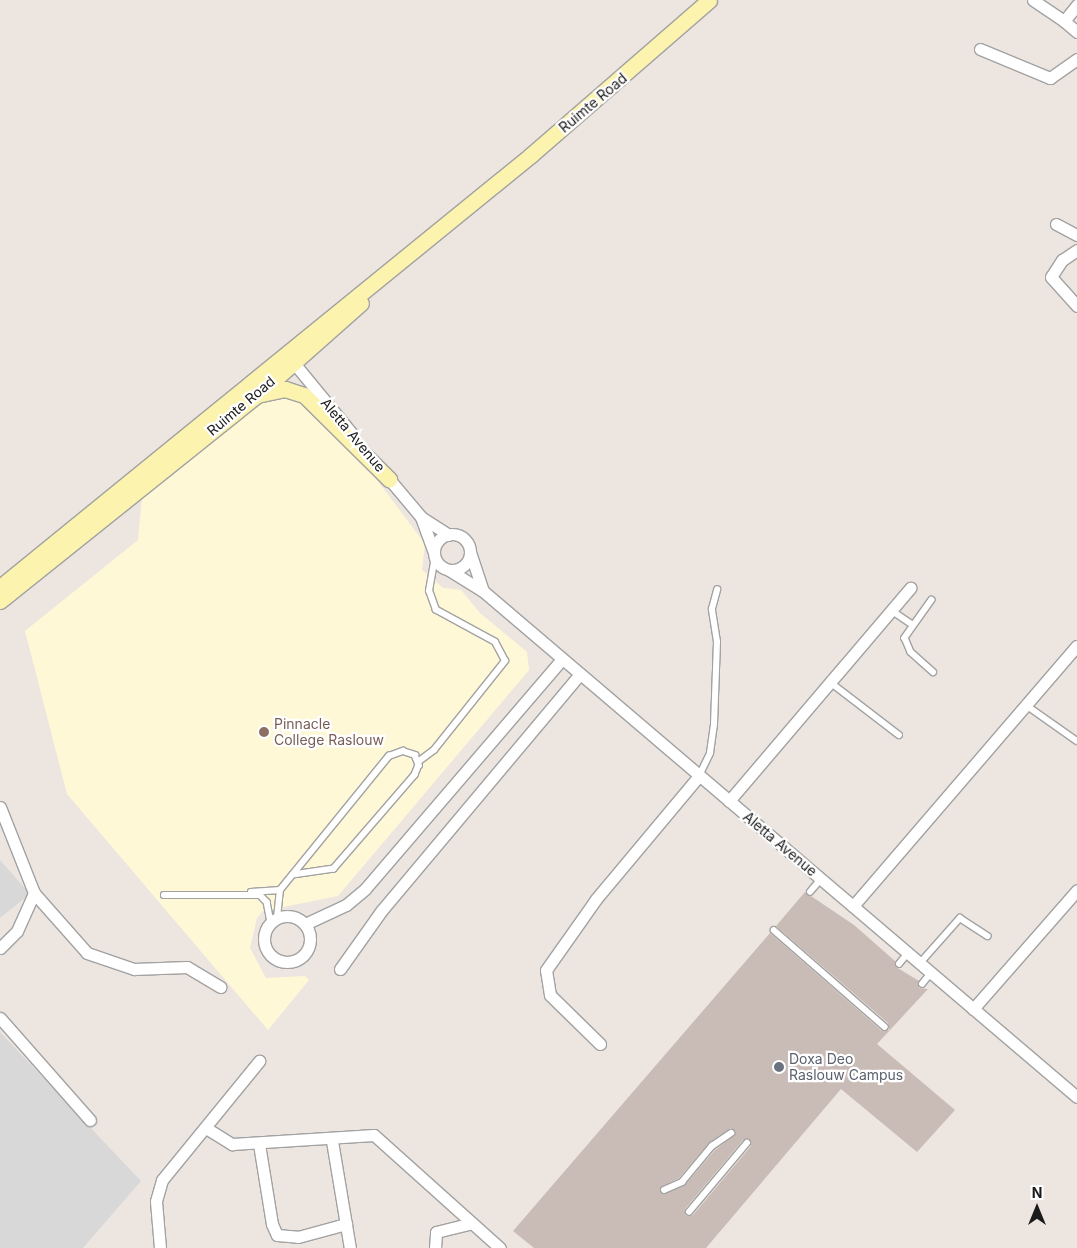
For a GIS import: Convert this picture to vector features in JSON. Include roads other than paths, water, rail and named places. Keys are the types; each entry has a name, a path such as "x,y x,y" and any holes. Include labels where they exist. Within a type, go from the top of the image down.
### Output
{"main road":[{"name":"Ruimte Road","path":"0,587 289,357 531,155 710,0"},
{"name":"Ruimte Road","path":"0,601 256,396 289,357"},
{"path":"256,396 285,388 304,395 389,479"}],"street":[{"path":"1034,0 1077,32"},
{"path":"1064,21 1077,5"},
{"path":"980,49 1050,78 1077,59"},
{"path":"1056,224 1077,235"},
{"path":"1077,250 1062,260 1050,277 1077,306"},
{"name":"Aletta Avenue","path":"289,357 421,517 449,535"},
{"name":"Aletta Avenue","path":"421,517 435,555"},
{"path":"449,535 466,541 470,552 461,568 449,570 435,555 438,541 449,535"},
{"name":"Aletta Avenue","path":"470,552 484,591"},
{"name":"Aletta Avenue","path":"449,570 484,591 1077,1097"},
{"path":"729,801 910,588"},
{"path":"853,906 1077,646"},
{"path":"306,924 346,905 365,889 562,659"},
{"path":"340,969 382,910 580,674"},
{"path":"600,1044 550,995 546,970 596,899 699,776"},
{"path":"0,807 34,893 87,953 134,969 187,967 220,988"},
{"path":"973,1009 1077,890"},
{"path":"0,948 17,931 34,893"},
{"path":"292,916 306,924 310,945 301,957 287,962 273,957 265,944 274,920 292,916"},
{"path":"0,1018 90,1120"},
{"path":"160,1248 159,1187 259,1061"},
{"path":"206,1128 228,1144 258,1144 308,1137 332,1141 374,1134 500,1248"},
{"path":"332,1141 350,1248"},
{"path":"258,1144 272,1224 278,1235 298,1237 346,1224"},
{"path":"435,1248 436,1232 472,1223"}],"lane":[{"path":"293,875 322,874 334,869 415,775 418,762 434,750 505,661 495,642 436,610 429,591 435,555"},
{"path":"699,776 710,753 714,724 717,642 712,609 716,590"},
{"path":"932,600 912,624 906,645 933,672"},
{"path":"891,610 912,624"},
{"path":"830,682 899,735"},
{"path":"1026,705 1077,740"},
{"path":"274,920 280,890 392,753 408,751 418,762"},
{"path":"810,892 821,879"},
{"path":"164,895 244,894 280,890"},
{"path":"244,894 266,899 274,920"},
{"path":"920,963 960,918 988,936"},
{"path":"774,930 885,1027"},
{"path":"899,964 908,953"},
{"path":"922,984 931,973"},
{"path":"664,1190 682,1182 712,1146 731,1133"},
{"path":"689,1212 747,1143"}],"place":[{"name":"Pinnacle College Raslouw","path":"264,732"},
{"name":"Doxa Deo Raslouw Campus","path":"779,1067"}]}
